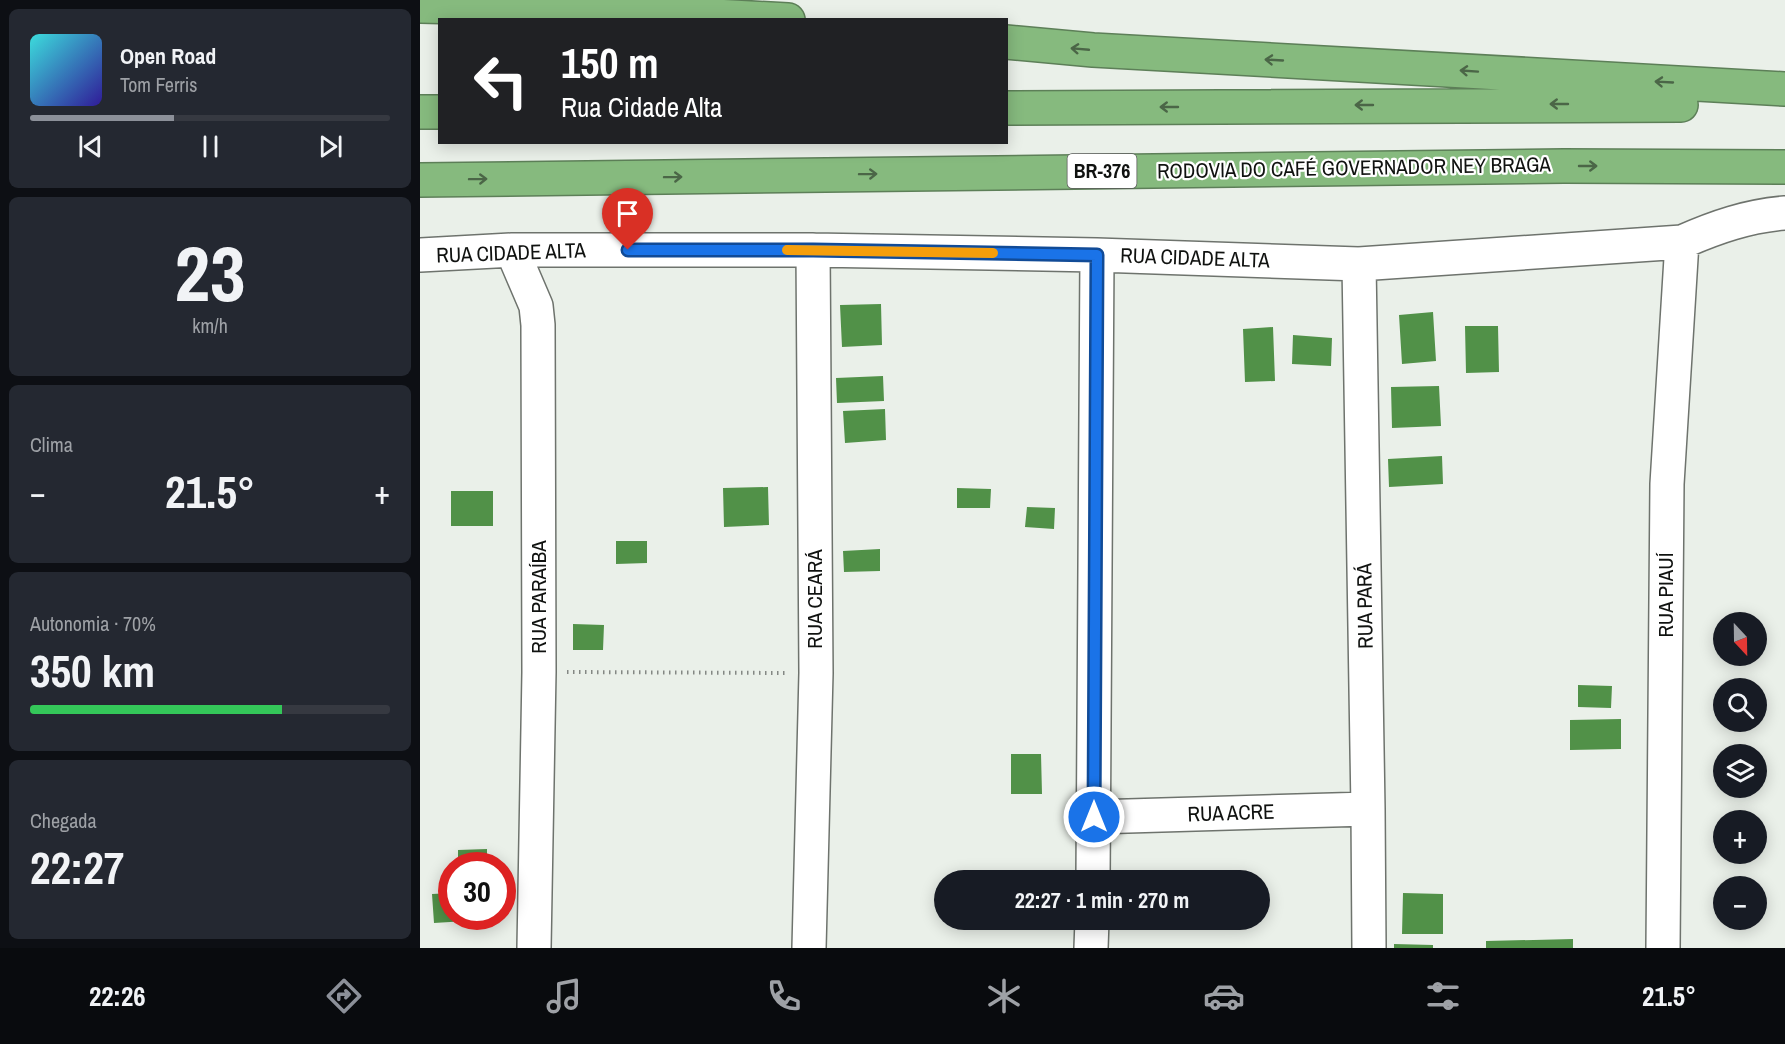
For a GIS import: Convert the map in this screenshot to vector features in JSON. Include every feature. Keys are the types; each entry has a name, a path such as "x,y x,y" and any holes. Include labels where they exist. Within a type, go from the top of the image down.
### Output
{"highway":[{"path":"420,6 619,6 764,18"},
{"path":"1008,42 1093,50 1785,89"},
{"path":"1008,108 1567,104 1785,105"},
{"path":"420,112 438,112"},
{"name":"RODOVIA DO CAFÉ GOVERNADOR NEY BRAGA","path":"420,180 1564,166 1785,167"}],"street":[{"name":"RUA CIDADE ALTA","path":"420,255 512,250 813,250 1097,255 1359,264 1682,242 1723,225 1758,216 1785,213"},
{"name":"RUA PIAUÍ","path":"1663,948 1667,484 1682,242"},
{"name":"RUA PARAÍBA","path":"512,250 536,306 538,325 539,672 534,948"},
{"name":"RUA CEARÁ","path":"809,948 816,673 813,250"},
{"path":"1093,870 1097,255"},
{"name":"RUA PARÁ","path":"1359,264 1369,948"},
{"name":"RUA ACRE","path":"1094,817 1368,808"},
{"path":"1091,948 1092,930"}],"path":[{"path":"539,672 816,673"}],"building":[{"path":"881,304 882,345 842,347 840,305"},
{"path":"1433,312 1436,361 1402,364 1399,315"},
{"path":"1465,326 1498,326 1499,372 1466,373"},
{"path":"1273,327 1275,381 1245,382 1243,329"},
{"path":"1293,335 1332,338 1331,366 1292,364"},
{"path":"883,376 884,401 837,403 836,378"},
{"path":"1439,386 1441,426 1392,428 1391,387"},
{"path":"885,409 886,440 845,443 843,411"},
{"path":"1442,456 1443,484 1389,487 1388,459"},
{"path":"768,487 769,525 724,527 723,488"},
{"path":"957,488 991,489 990,508 957,508"},
{"path":"451,491 493,491 493,526 451,526"},
{"path":"1027,507 1055,508 1054,529 1025,527"},
{"path":"616,541 647,541 647,563 616,564"},
{"path":"880,549 880,571 844,572 843,551"},
{"path":"573,624 604,625 603,650 573,650"},
{"path":"1578,685 1612,686 1611,708 1578,707"},
{"path":"1621,719 1621,749 1570,750 1570,720"},
{"path":"1011,754 1041,754 1042,794 1011,794"},
{"path":"487,849 487,852 458,852 458,850"},
{"path":"1403,893 1443,894 1443,934 1402,934"},
{"path":"432,894 438,894 438,923 434,923"},
{"path":"1573,939 1573,948 1486,948 1486,941"},
{"path":"1394,944 1433,945 1433,948 1394,948"}],"slow traffic":[{"path":"787,250 993,253"}],"route":[{"path":"628,250 813,250 1097,255 1094,817"}]}
